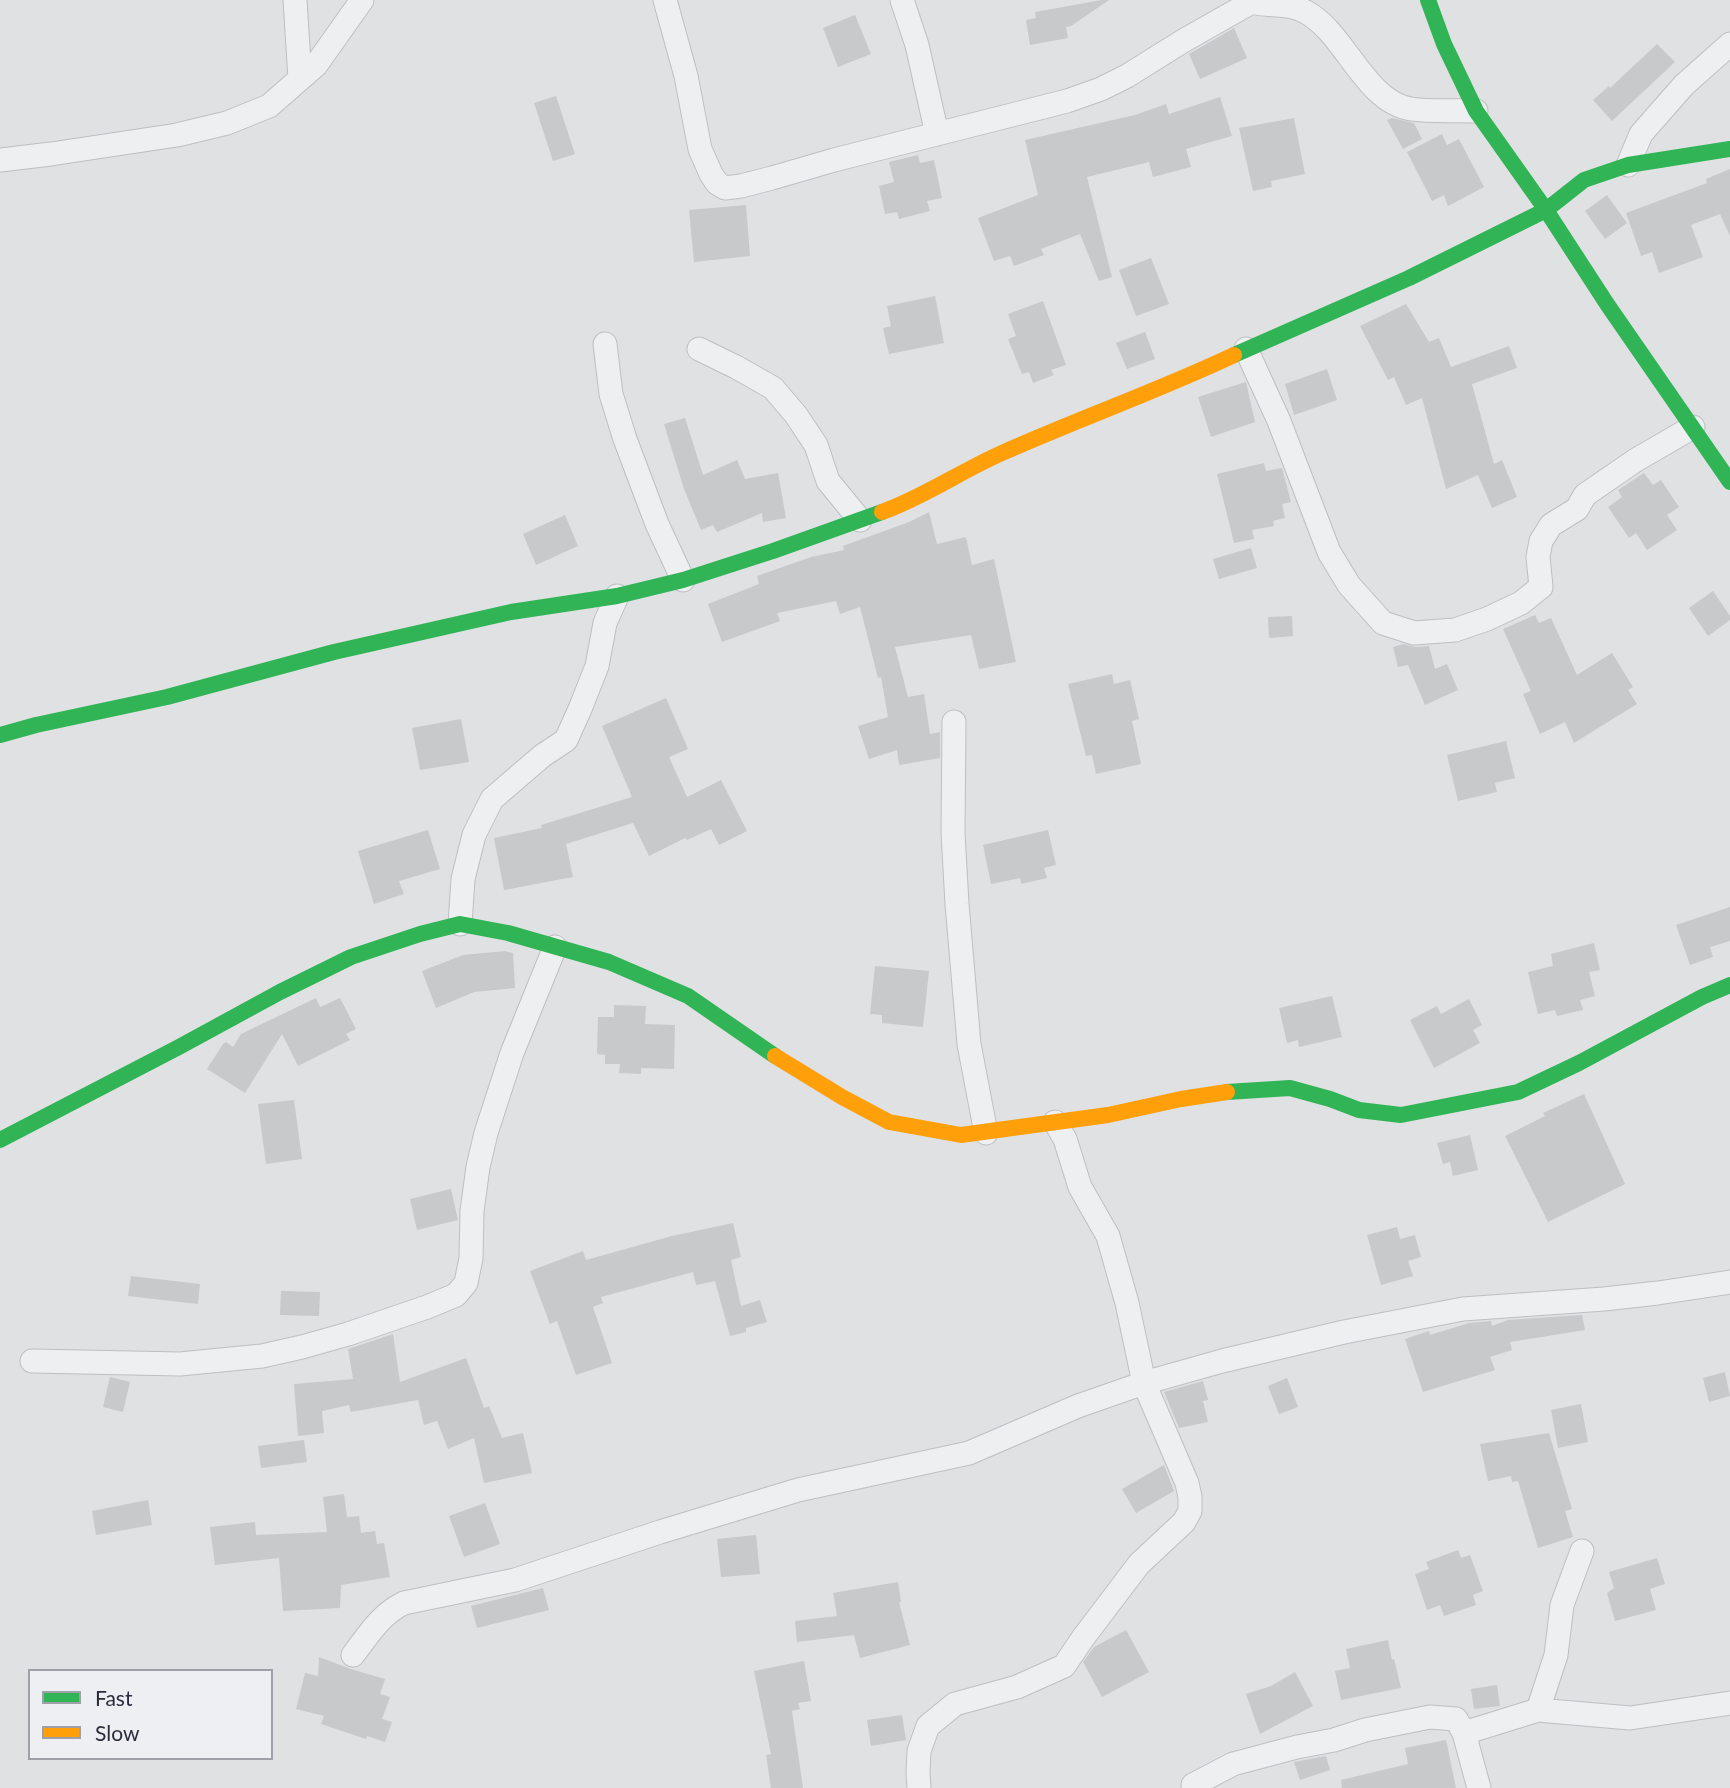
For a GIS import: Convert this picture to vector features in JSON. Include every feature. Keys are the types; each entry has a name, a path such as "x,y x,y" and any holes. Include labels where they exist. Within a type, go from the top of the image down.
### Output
{"street":[{"path":"295,0 300,79"},
{"path":"0,160 177,135 227,123 269,106 316,65 362,0"},
{"path":"665,0 686,76 700,149 711,174 717,183 725,188 1067,102 1127,76 1246,1 1305,11 1343,47 1366,80 1391,101 1409,109 1476,111"},
{"path":"902,0 917,45 937,134"},
{"path":"1428,0 1444,44 1476,111 1730,482"},
{"path":"1628,165 1641,134 1684,85 1730,44"},
{"path":"0,735 167,697 334,652 499,614 617,596 683,580 894,508 999,454 1189,376 1409,278 1546,210 1584,180 1628,165 1730,149"},
{"path":"605,344 611,394 625,439 657,524 683,580"},
{"path":"699,349 773,388 796,415 816,445 828,481 860,520"},
{"path":"1246,349 1279,421 1329,552 1349,585 1383,623 1414,633 1455,630 1521,603 1541,587 1538,557 1541,541 1551,525 1577,509 1585,495 1636,460 1693,427"},
{"path":"460,924 463,879 474,835 492,799 542,756 566,740 597,666 605,623 617,596"},
{"path":"954,722 953,832 957,904 969,1044 986,1133"},
{"path":"0,1140 351,957 460,924 508,933 609,962 688,996 787,1064 889,1122 961,1135 1108,1115 1181,1099 1240,1090 1290,1088 1359,1110 1401,1115 1442,1108 1518,1092 1730,985"},
{"path":"32,1361 180,1364 262,1356 348,1334 456,1296 466,1283 471,1258 472,1211 486,1132 512,1053 555,947"},
{"path":"919,1788 919,1751 928,1726 955,1704 1017,1688 1064,1666 1139,1564 1184,1522 1190,1511 1187,1483 1144,1383 1128,1303 1108,1236 1080,1187 1065,1139 1055,1122"},
{"path":"354,1655 378,1621 391,1609 404,1603 515,1580 660,1531 798,1490 969,1453 1078,1406 1144,1383 1222,1361 1344,1332 1463,1309 1645,1295 1730,1282"},
{"path":"1538,1710 1556,1655 1562,1605 1582,1551"},
{"path":"1464,1733 1538,1710 1630,1718 1730,1703"},
{"path":"1193,1785 1233,1764 1365,1730 1430,1717 1456,1719 1464,1733 1479,1788"}],"building":[{"path":"1109,0 1066,27 1068,38 1030,45 1026,20 1036,18 1035,12"},
{"path":"855,15 871,54 838,67 823,28"},
{"path":"1234,28 1247,58 1200,79 1189,54"},
{"path":"1657,44 1675,62 1612,121 1593,100 1609,86 1610,88"},
{"path":"556,96 575,154 553,161 534,103"},
{"path":"1220,97 1232,136 1186,149 1191,167 1153,177 1149,162 1087,177 1112,277 1099,281 1080,234 1041,249 1044,255 1014,266 1010,256 994,261 978,218 1038,195 1025,140 1135,115 1166,104 1169,114"},
{"path":"1294,118 1305,174 1271,181 1272,187 1253,191 1239,128"},
{"path":"1392,118 1414,123 1422,139 1403,149 1387,120"},
{"path":"1442,134 1447,145 1459,139 1484,187 1448,206 1444,195 1432,201 1407,152"},
{"path":"918,155 920,163 934,160 942,198 927,201 930,211 899,219 897,212 885,214 879,186 894,182 889,162"},
{"path":"1730,169 1730,236 1720,214 1691,225 1703,257 1659,273 1652,252 1641,256 1626,213 1707,183 1706,179"},
{"path":"1607,195 1627,223 1605,239 1585,211"},
{"path":"746,205 750,256 694,262 689,210"},
{"path":"1151,258 1169,304 1136,316 1119,270"},
{"path":"935,296 944,343 889,354 883,328 891,326 887,306"},
{"path":"1043,301 1066,365 1051,370 1054,375 1033,383 1029,372 1022,374 1008,339 1016,336 1008,314"},
{"path":"1406,304 1429,342 1439,338 1451,367 1509,346 1517,368 1472,384 1494,464 1502,460 1517,497 1492,508 1478,475 1446,489 1422,398 1406,405 1394,377 1388,380 1360,326"},
{"path":"1145,332 1155,359 1127,369 1116,343"},
{"path":"1327,369 1337,400 1294,415 1285,384"},
{"path":"1246,382 1255,422 1211,437 1198,397"},
{"path":"685,418 703,475 737,460 745,479 778,473 786,518 763,522 762,513 717,532 713,525 701,530 684,489 664,424"},
{"path":"1264,463 1266,471 1282,468 1291,502 1282,504 1285,518 1273,521 1274,526 1252,530 1254,539 1234,543 1217,474"},
{"path":"1644,473 1653,485 1661,480 1679,507 1667,515 1677,530 1647,550 1636,533 1629,538 1608,507 1622,497 1618,490"},
{"path":"929,512 937,544 966,537 972,565 994,559 1016,662 979,669 971,635 895,647 908,697 924,694 930,734 940,732 940,758 899,765 897,750 869,759 858,726 888,717 881,677 878,678 860,607 840,614 836,601 777,613 780,621 722,642 708,604 759,584 757,576 811,557 844,550 843,546"},
{"path":"565,515 578,546 536,565 523,534"},
{"path":"1251,548 1257,568 1219,579 1213,559"},
{"path":"1713,591 1730,620 1708,636 1689,608"},
{"path":"1535,615 1539,623 1551,618 1577,675 1612,653 1633,687 1628,690 1637,704 1574,743 1565,722 1540,734 1523,694 1531,691 1503,629"},
{"path":"1292,616 1293,636 1269,638 1268,617"},
{"path":"1404,644 1415,647 1429,646 1435,669 1447,664 1458,690 1425,705 1408,665 1398,667 1393,647"},
{"path":"1112,674 1114,684 1130,680 1139,719 1132,721 1141,764 1096,774 1092,755 1086,756 1068,684"},
{"path":"666,698 688,749 669,757 687,797 721,780 747,831 719,845 711,829 687,840 685,838 649,856 633,823 566,844 573,877 504,890 494,838 542,828 541,825 632,797 602,726"},
{"path":"461,719 469,762 420,770 412,728"},
{"path":"1506,741 1515,778 1495,783 1497,792 1458,801 1447,755"},
{"path":"428,830 440,869 399,881 404,894 374,904 358,851"},
{"path":"1048,830 1056,865 1044,868 1047,878 1021,884 1020,878 991,884 983,845"},
{"path":"1730,907 1730,941 1710,947 1713,957 1690,965 1676,925"},
{"path":"1594,943 1600,970 1589,972 1595,996 1580,1000 1583,1010 1557,1016 1555,1010 1538,1014 1528,972 1553,966 1551,954"},
{"path":"505,951 513,953 515,988 474,992 436,1008 422,971 463,955"},
{"path":"875,966 929,971 923,1027 882,1023 882,1015 870,1014"},
{"path":"1332,996 1342,1037 1299,1047 1298,1040 1287,1043 1279,1008"},
{"path":"316,998 320,1007 340,998 356,1029 346,1034 350,1040 298,1066 282,1034 245,1093 207,1069 226,1042 233,1047 241,1034"},
{"path":"1469,999 1482,1025 1473,1030 1480,1043 1434,1068 1410,1020 1437,1006 1441,1014"},
{"path":"614,1005 646,1006 645,1024 675,1025 674,1069 641,1068 641,1074 619,1073 620,1064 605,1064 605,1055 597,1054 598,1017 614,1017"},
{"path":"1584,1094 1625,1184 1548,1222 1505,1136 1545,1116 1543,1113"},
{"path":"294,1100 302,1159 266,1164 258,1104"},
{"path":"1470,1135 1478,1170 1453,1176 1450,1162 1443,1164 1437,1143"},
{"path":"451,1189 458,1220 417,1230 410,1199"},
{"path":"733,1223 741,1257 731,1260 741,1306 760,1300 767,1322 730,1336 715,1281 696,1285 693,1272 601,1297 603,1303 593,1307 612,1363 576,1375 557,1321 550,1324 530,1271 583,1251 586,1260 672,1236"},
{"path":"1397,1227 1400,1239 1415,1235 1421,1257 1408,1261 1413,1276 1381,1285 1367,1235"},
{"path":"131,1276 200,1284 198,1304 128,1296"},
{"path":"281,1291 320,1292 319,1316 280,1315"},
{"path":"1582,1315 1585,1330 1510,1342 1512,1350 1490,1357 1495,1370 1423,1392 1405,1339 1429,1331 1430,1335 1469,1323 1491,1321 1492,1326 1508,1320"},
{"path":"393,1334 400,1382 466,1358 484,1408 489,1406 502,1438 523,1433 532,1473 484,1483 474,1438 448,1449 437,1421 424,1425 418,1400 351,1412 349,1405 322,1411 324,1433 298,1436 294,1384 353,1379 348,1349"},
{"path":"1725,1372 1730,1396 1709,1402 1703,1378"},
{"path":"110,1377 130,1382 123,1412 103,1407"},
{"path":"1287,1378 1298,1407 1279,1414 1268,1386"},
{"path":"1203,1381 1208,1400 1203,1401 1208,1422 1179,1428 1164,1392"},
{"path":"1581,1404 1588,1442 1558,1448 1551,1410"},
{"path":"1549,1433 1572,1509 1565,1511 1573,1537 1538,1548 1518,1481 1512,1482 1511,1476 1488,1481 1480,1444"},
{"path":"304,1440 307,1462 261,1468 258,1446"},
{"path":"1164,1465 1174,1491 1136,1513 1122,1489"},
{"path":"344,1494 347,1517 359,1516 361,1533 375,1531 377,1544 384,1543 390,1577 341,1585 340,1608 283,1611 279,1558 215,1565 210,1527 255,1522 256,1535 327,1532 323,1497"},
{"path":"148,1500 152,1525 96,1535 92,1511"},
{"path":"485,1503 500,1544 464,1557 449,1516"},
{"path":"756,1535 760,1574 721,1577 717,1539"},
{"path":"1458,1550 1461,1558 1470,1555 1483,1591 1473,1595 1476,1605 1444,1616 1440,1605 1427,1610 1415,1574 1429,1569 1426,1562"},
{"path":"1657,1558 1665,1584 1650,1589 1656,1610 1615,1621 1607,1593 1614,1588 1609,1572"},
{"path":"898,1582 899,1602 910,1645 860,1658 854,1635 797,1642 795,1621 837,1616 833,1593"},
{"path":"543,1588 549,1610 477,1628 471,1606"},
{"path":"1126,1630 1149,1672 1102,1697 1083,1662 1094,1647"},
{"path":"1388,1640 1401,1688 1341,1700 1335,1671 1350,1668 1346,1649"},
{"path":"319,1657 385,1679 380,1694 390,1697 382,1719 392,1722 385,1742 367,1736 366,1739 321,1724 324,1716 296,1709 305,1673 318,1676"},
{"path":"804,1661 811,1701 798,1703 800,1709 792,1711 803,1788 771,1788 766,1755 771,1754 754,1671"},
{"path":"1295,1672 1313,1706 1260,1734 1246,1694 1271,1686"},
{"path":"1497,1685 1500,1706 1474,1709 1471,1689"},
{"path":"902,1715 906,1740 871,1746 867,1720"},
{"path":"1446,1740 1456,1788 1342,1788 1341,1780 1408,1764 1405,1748"},
{"path":"1326,1756 1330,1770 1300,1780 1294,1762"}],"traffic: fast":[{"path":"1428,0 1444,44 1476,111 1730,482"},
{"path":"1234,355 1409,278 1546,210 1584,180 1628,165 1730,149"},
{"path":"0,735 167,697 334,652 511,612 617,596 683,580 882,512"},
{"path":"0,1140 351,957 460,924 508,933 609,962 688,996 775,1056"},
{"path":"1227,1092 1290,1088 1359,1110 1401,1115 1518,1092 1730,985"}],"traffic: slow":[{"path":"882,512 1002,453 1234,355"},
{"path":"775,1056 889,1122 961,1135 1108,1115 1227,1092"}]}
